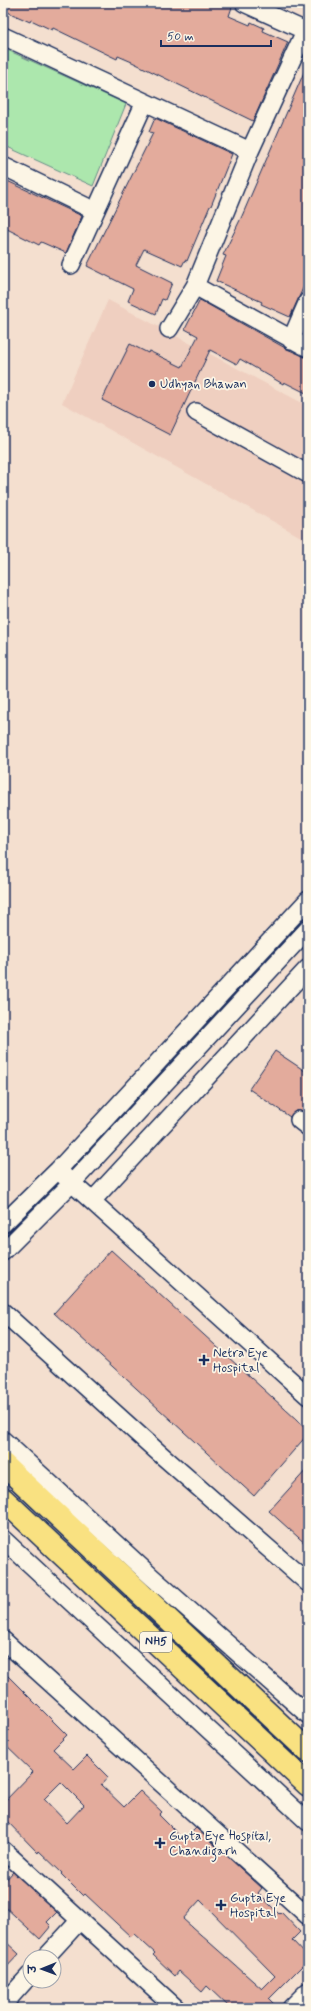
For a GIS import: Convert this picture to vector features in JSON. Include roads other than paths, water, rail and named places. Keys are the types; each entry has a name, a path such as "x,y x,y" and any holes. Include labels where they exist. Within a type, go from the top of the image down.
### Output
{"highway":[{"name":"NH5","path":"3,1464 308,1750"},
{"name":"NH5","path":"3,1499 308,1785"}],"street":[{"path":"169,329 195,286 250,151 307,32 244,3"},
{"path":"3,36 250,151"},
{"path":"71,265 145,102"},
{"path":"3,166 95,211"},
{"path":"195,286 290,340 308,348"},
{"path":"290,340 308,301"},
{"path":"196,412 308,474"},
{"path":"3,1224 58,1170 308,900"},
{"path":"3,1252 72,1183 308,929"},
{"path":"92,1201 308,968"},
{"path":"58,1170 308,1396"},
{"path":"3,1312 164,1457 308,1583"},
{"path":"3,1440 153,1578 308,1715"},
{"path":"3,1539 308,1822"},
{"path":"3,1640 308,1916"},
{"path":"3,1850 176,2008"},
{"path":"53,1949 80,1920"},
{"path":"3,2005 22,1984"},
{"path":"291,2008 308,1991"}],"place":[{"name":"Udhyan Bhawan","path":"152,384"},
{"name":"Netra Eye Hospital","path":"204,1360"},
{"name":"Gupta Eye Hospital, Chandigarh","path":"160,1843"},
{"name":"Gupta Eye Hospital","path":"221,1905"}]}
